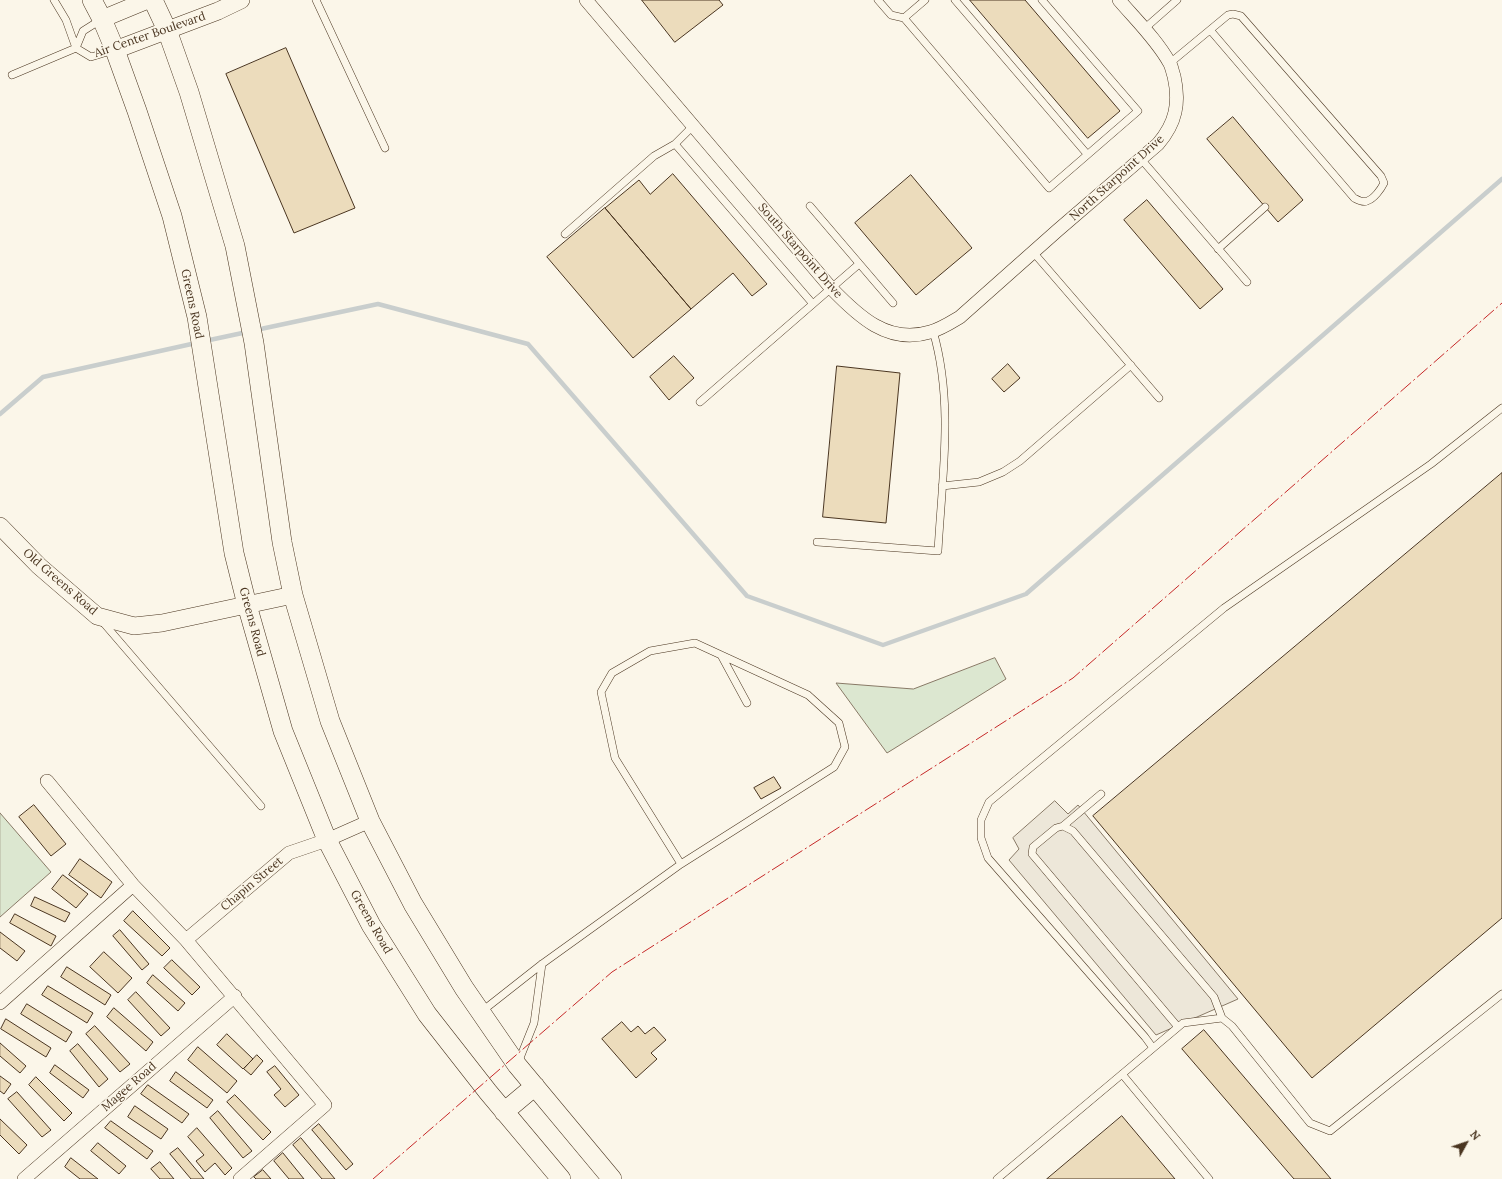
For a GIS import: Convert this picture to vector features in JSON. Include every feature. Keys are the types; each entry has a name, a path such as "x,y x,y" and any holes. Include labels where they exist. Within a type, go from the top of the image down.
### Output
{"main road":[{"name":"Greens Road","path":"92,0 115,50 172,216 197,317 234,553 247,605 283,731 327,840 371,925 427,1014 504,1112 561,1179"},
{"path":"153,0 167,30 189,92 235,246 254,344 282,542 293,595 330,721 370,821 413,904 464,988 517,1065 612,1179"},
{"path":"504,1112 535,1086"}],"street":[{"name":"Air Center Boulevard","path":"102,19 148,0"},
{"name":"Air Center Boulevard","path":"115,50 218,11 241,0"},
{"name":"South Starpoint Drive","path":"586,0 831,288 864,320 880,329 894,334 914,335 933,331 944,326 960,316 1058,230"},
{"name":"North Starpoint Drive","path":"1058,230 1158,144 1168,132 1174,118 1177,100 1175,82 1170,63 1119,0"},
{"name":"Old Greens Road","path":"0,526 39,566 97,616 134,626 162,623 293,595"},
{"path":"47,781 133,885 186,940 325,1105 240,1179"},
{"name":"Chapin Street","path":"186,940 289,852 327,840 370,821"},
{"path":"0,1003 133,885"},
{"name":"Magee Road","path":"24,1179 234,996"}],"lane":[{"path":"12,75 76,48 66,20 54,0"},
{"path":"316,0 385,148"},
{"path":"878,0 891,15 904,18 1048,188 1138,111 1042,0"},
{"path":"904,18 925,0"},
{"path":"955,0 1087,154"},
{"path":"1144,29 1177,0"},
{"path":"1170,63 1228,15 1233,14 1241,16 1381,176 1384,183 1382,188 1368,201 1362,202 1354,198 1211,30"},
{"name":"Air Center Boulevard","path":"102,19 83,31 76,48 91,57 115,50"},
{"path":"565,234 654,156 675,144 693,126"},
{"path":"675,144 813,304"},
{"path":"1141,159 1247,282"},
{"path":"810,206 893,303"},
{"path":"1218,249 1265,207"},
{"path":"1033,252 1159,398"},
{"path":"700,402 859,264"},
{"path":"817,542 938,551 945,433 945,395 939,350 933,331"},
{"path":"942,486 979,482 1003,472 1020,461 1131,365"},
{"path":"1154,1048 988,858 980,838 981,820 990,802 1224,608 1431,464 1502,408"},
{"path":"97,616 261,806"},
{"path":"480,1012 542,964 681,864 834,767 845,746 839,723 808,695 694,643 650,651 612,673 601,692 615,758 681,864"},
{"path":"721,655 747,703"},
{"path":"1101,794 1063,826 1056,828 1033,847 1032,854 1178,1027"},
{"path":"1063,826 1073,831 1214,997 1222,1018 1232,1026 1310,1123 1330,1131 1502,994"},
{"path":"517,1065 534,1023 542,964"},
{"path":"998,1179 1183,1023 1222,1018"},
{"path":"1122,1074 1209,1179"}],"green space":[{"path":"995,658 1006,679 887,753 836,683 913,689"},
{"path":"0,813 51,872 0,917"}],"shaded area":[{"path":"1055,801 1068,814 1078,805 1238,999 1156,1035 1009,860 1019,849 1013,838"}],"building":[{"path":"642,0 719,0 723,5 675,42"},
{"path":"970,0 1025,0 1120,111 1088,138"},
{"path":"286,48 355,208 294,233 226,74"},
{"path":"1233,117 1303,200 1278,222 1207,139"},
{"path":"673,174 767,284 752,296 733,273 691,309 605,208 639,180 650,194"},
{"path":"911,175 972,248 916,295 855,223"},
{"path":"1147,200 1223,289 1200,309 1124,220"},
{"path":"605,208 691,309 633,358 547,257"},
{"path":"674,356 694,378 669,400 650,377"},
{"path":"1008,364 1020,378 1004,392 992,379"},
{"path":"837,366 900,373 886,523 823,517"},
{"path":"1502,473 1502,918 1312,1078 1093,816"},
{"path":"774,777 781,788 761,799 754,788"},
{"path":"34,805 66,844 51,856 19,817"},
{"path":"80,859 112,882 101,898 69,875"},
{"path":"63,875 88,894 76,908 52,889"},
{"path":"35,897 70,913 65,922 31,906"},
{"path":"133,911 170,948 162,956 124,921"},
{"path":"15,914 56,936 51,946 10,923"},
{"path":"120,930 149,964 142,970 113,936"},
{"path":"0,932 25,951 17,961 0,948"},
{"path":"104,952 132,978 118,993 90,967"},
{"path":"172,960 200,987 192,995 164,968"},
{"path":"67,967 111,995 105,1005 61,977"},
{"path":"153,975 185,1003 178,1011 147,983"},
{"path":"48,986 93,1013 87,1023 42,995"},
{"path":"136,992 170,1028 161,1036 128,1000"},
{"path":"27,1004 72,1032 66,1042 21,1014"},
{"path":"114,1008 153,1042 146,1051 107,1017"},
{"path":"6,1019 51,1048 46,1057 1,1029"},
{"path":"622,1022 631,1032 638,1026 645,1034 654,1027 666,1040 651,1053 657,1059 636,1078 602,1039"},
{"path":"95,1026 130,1064 120,1072 86,1034"},
{"path":"1204,1030 1331,1179 1294,1179 1182,1049"},
{"path":"227,1034 253,1059 243,1069 217,1045"},
{"path":"0,1043 26,1066 20,1073 0,1056"},
{"path":"78,1044 108,1079 99,1087 70,1051"},
{"path":"198,1047 237,1081 227,1093 188,1060"},
{"path":"257,1055 263,1061 251,1075 244,1069"},
{"path":"55,1065 89,1090 83,1098 50,1073"},
{"path":"275,1066 299,1095 285,1107 274,1095 281,1089 267,1072"},
{"path":"176,1072 213,1100 207,1108 170,1081"},
{"path":"0,1076 11,1084 4,1094 0,1091"},
{"path":"36,1077 72,1113 64,1121 29,1085"},
{"path":"148,1085 189,1114 182,1123 141,1094"},
{"path":"17,1092 51,1130 42,1137 8,1099"},
{"path":"235,1095 271,1132 263,1140 227,1102"},
{"path":"135,1106 168,1129 161,1139 128,1117"},
{"path":"218,1111 252,1151 243,1158 210,1118"},
{"path":"1122,1116 1175,1179 1047,1179"},
{"path":"0,1119 27,1145 19,1154 0,1135"},
{"path":"111,1121 153,1151 147,1159 105,1128"},
{"path":"319,1124 353,1164 346,1170 312,1130"},
{"path":"197,1128 232,1168 225,1175 215,1163 205,1172 196,1161 204,1155 188,1137"},
{"path":"301,1138 335,1179 322,1179 293,1145"},
{"path":"98,1143 126,1166 119,1174 91,1151"},
{"path":"178,1148 204,1179 191,1179 170,1154"},
{"path":"283,1153 304,1179 289,1179 274,1161"},
{"path":"71,1158 98,1179 80,1179 65,1167"},
{"path":"160,1162 174,1179 160,1179 151,1169"},
{"path":"263,1170 271,1179 256,1179 254,1177"}],"waterway":[{"path":"256,330 378,304 528,344 747,596 883,645 1026,594 1502,179"},
{"path":"205,341 247,332"},
{"path":"0,414 43,377 196,343"}],"power":[{"path":"373,1179 612,972 1073,678 1502,303"}]}
